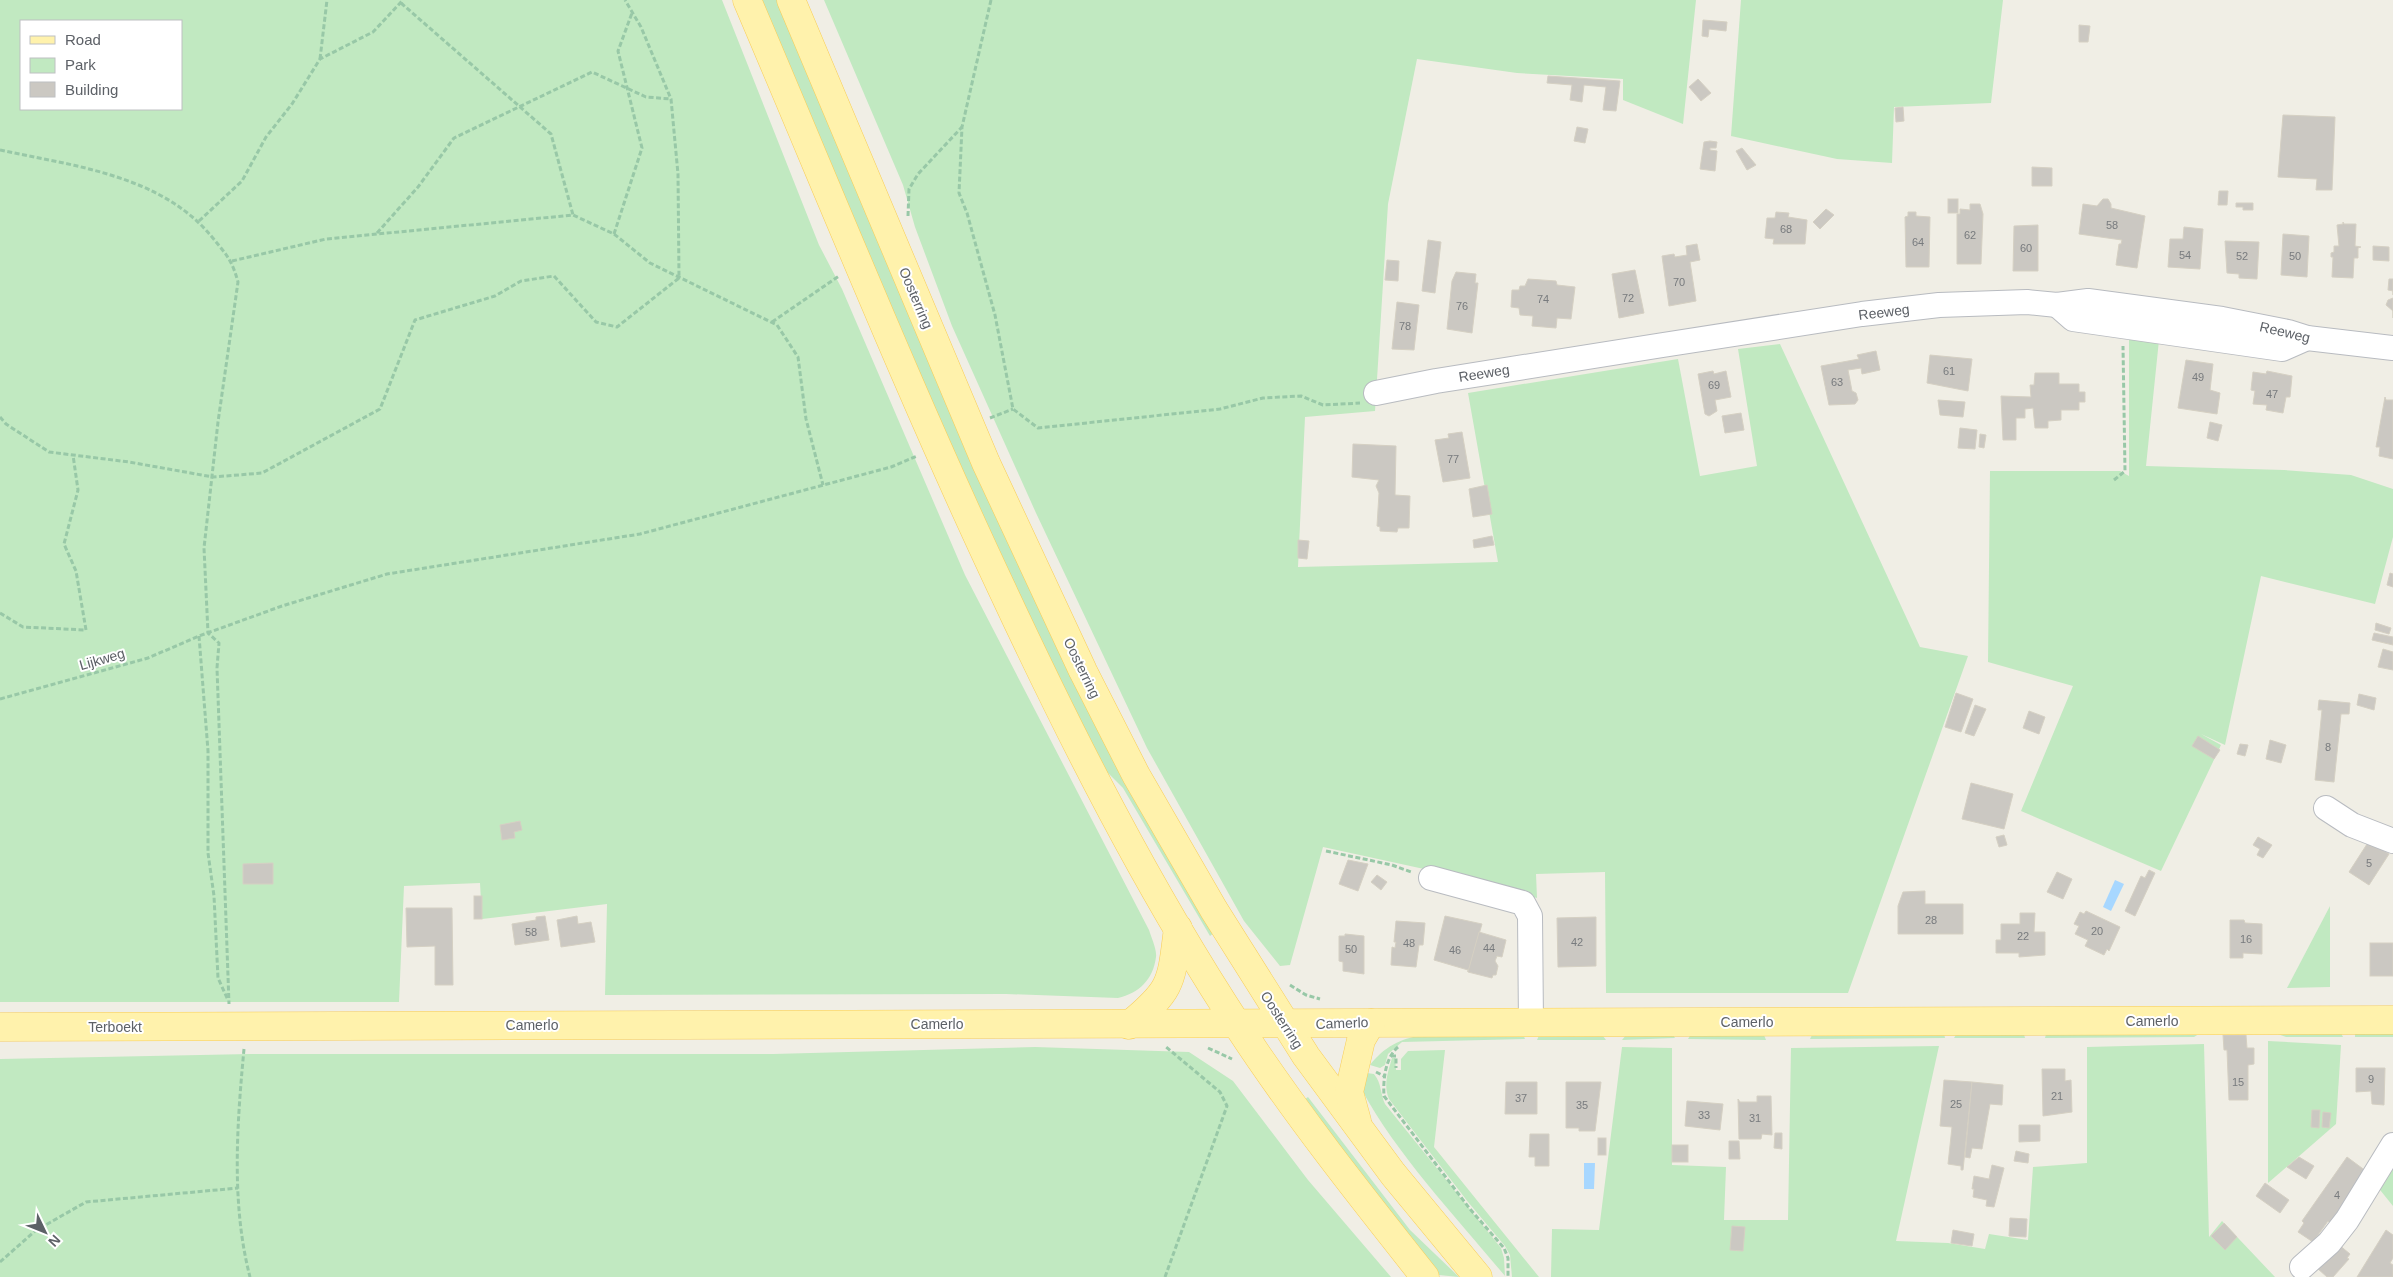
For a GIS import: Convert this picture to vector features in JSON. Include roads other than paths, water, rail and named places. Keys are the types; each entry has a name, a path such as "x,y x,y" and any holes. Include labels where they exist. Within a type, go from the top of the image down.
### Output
{"main road":[{"path":"747,0 951,480 1053,698 1110,809 1178,928 1237,1024 1334,1164 1425,1277"},
{"name":"Oosterring","path":"791,0 973,433 1083,671 1136,775 1194,876 1285,1024 1393,1174 1478,1277"},
{"path":"1129,1025 1150,1007 1168,985 1178,928"},
{"name":"Camerlo","path":"234,1026 2393,1020"},
{"path":"1359,1128 1349,1092 1361,1040 1371,1023"},
{"name":"Terboekt","path":"0,1027 234,1026"}],"street":[{"name":"Reeweg","path":"1376,393 1436,381 1862,314 1939,305 2027,302 2057,305 2088,301 2154,320 2221,329 2282,349 2307,338 2393,348"},
{"path":"2057,305 2073,319 2125,327 2154,320"},
{"path":"2326,808 2352,825 2393,841"},
{"path":"1431,878 1523,903 1530,916 1531,1023"},
{"path":"2302,1267 2329,1243 2348,1220 2393,1145"}],"water":[{"path":"2115,880 2124,884 2111,911 2103,907"},
{"path":"1584,1163 1595,1163 1594,1189 1584,1189"}]}
